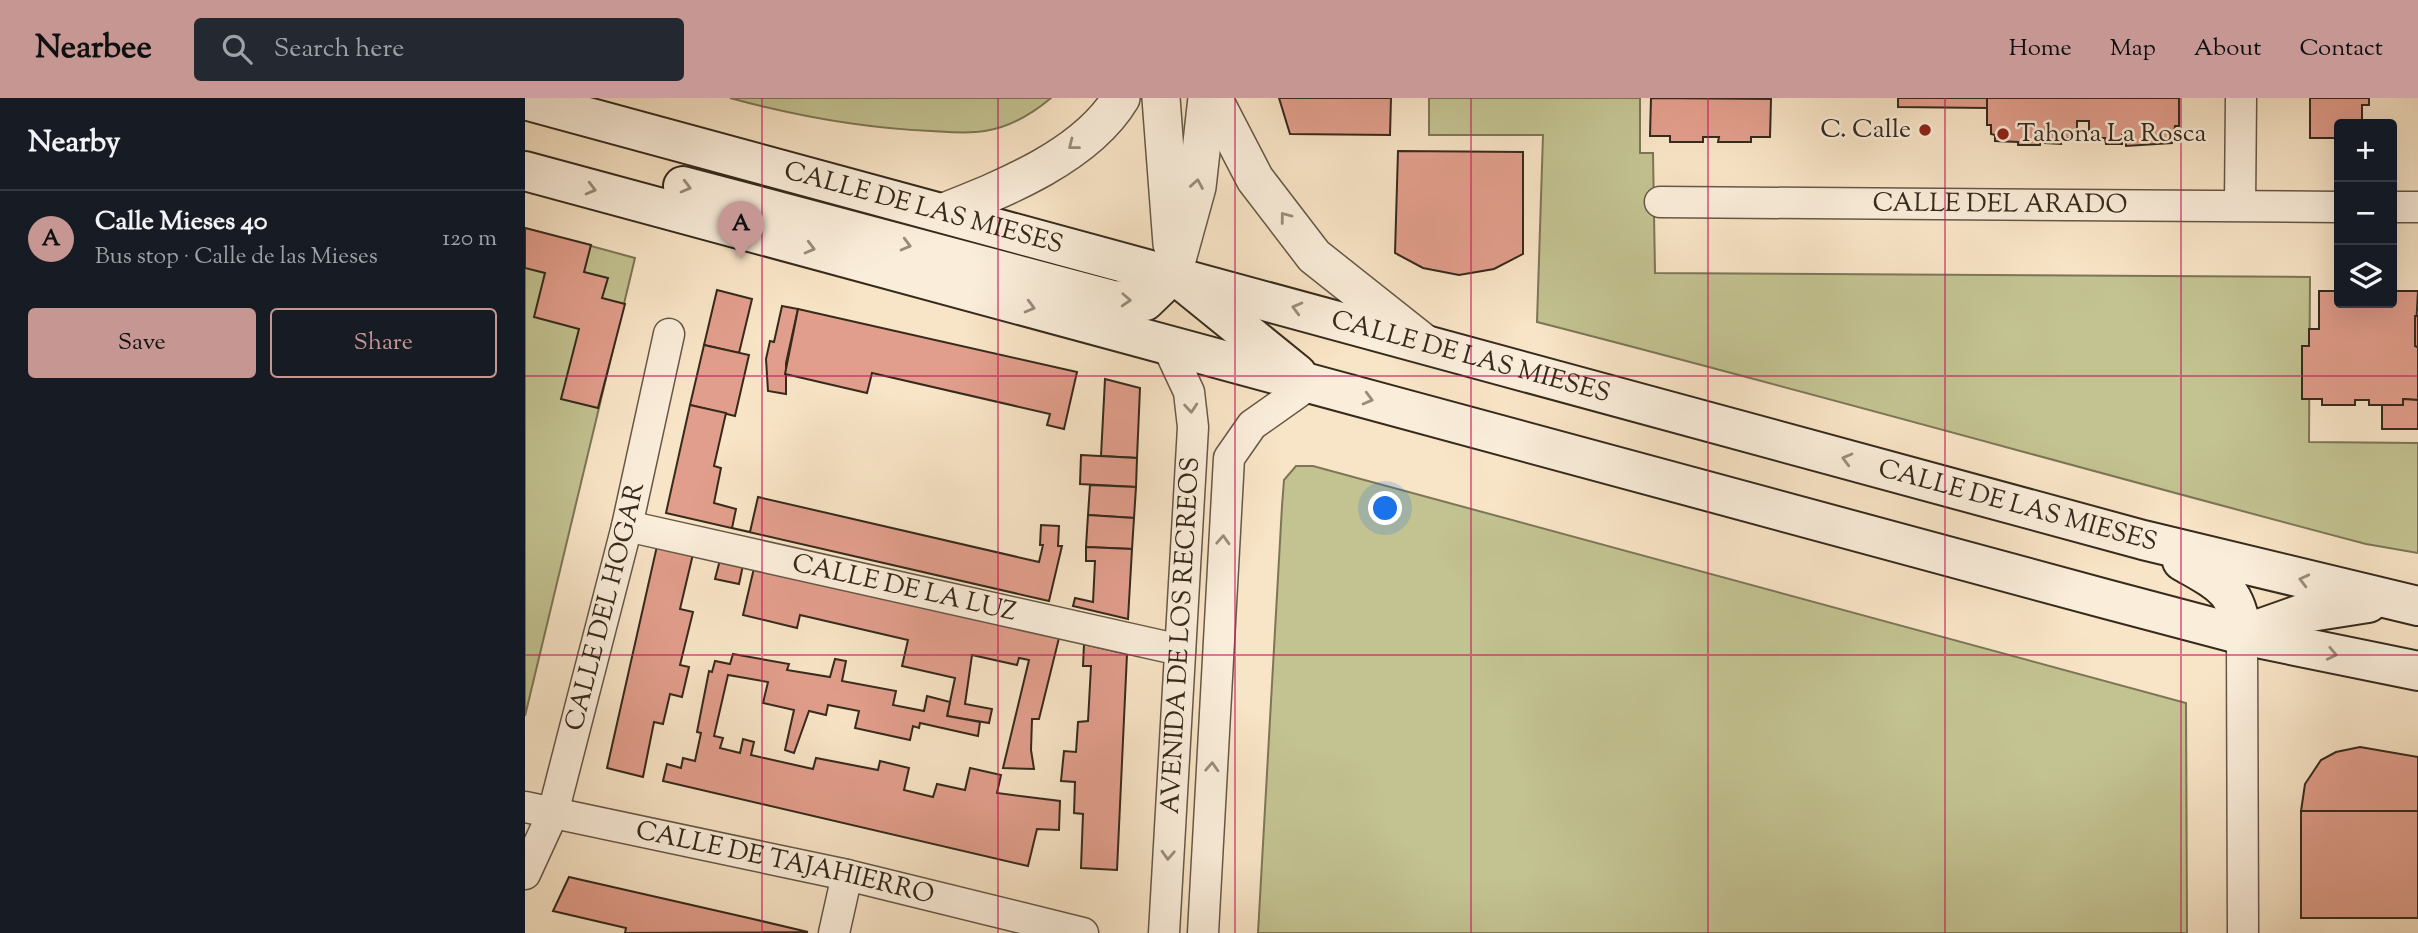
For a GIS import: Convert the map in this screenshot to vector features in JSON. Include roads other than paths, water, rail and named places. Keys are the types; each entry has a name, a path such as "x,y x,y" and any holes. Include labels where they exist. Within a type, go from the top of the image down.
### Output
{"main road":[{"name":"CALLE DE LAS MIESES","path":"525,100 1173,274 2143,540 2401,603"},
{"path":"525,145 1113,300 1145,301 1173,274 1310,384"},
{"path":"525,171 2242,635 2418,671"},
{"path":"2143,540 2225,586 2239,608 2242,635"},
{"path":"2242,635 2304,613 2401,603"}],"street":[{"path":"944,212 1042,169 1109,117 1121,98"},
{"path":"1161,98 1173,274"},
{"path":"1173,274 1197,187 1207,98"},
{"path":"1213,98 1255,178 1314,256 1425,344"},
{"path":"2241,98 2241,205"},
{"name":"CALLE DEL ARADO","path":"1660,202 2334,207"},
{"path":"2397,207 2418,207"},
{"name":"CALLE DEL HOGAR","path":"525,874 539,810 628,526 669,334"},
{"name":"AVENIDA DE LOS RECREOS","path":"1164,933 1193,427 1189,391 1167,345"},
{"name":"AVENIDA DE LOS RECREOS","path":"1203,933 1229,458 1252,425 1310,384"},
{"name":"CALLE DE LA LUZ","path":"628,526 1180,650"},
{"path":"2242,635 2243,933"},
{"name":"CALLE DE TAJAHIERRO","path":"539,810 847,875 1083,933"},
{"path":"834,933 847,875"}],"place":[{"name":"C. Calle","path":"1925,130"},
{"name":"Tahona La Rosca","path":"2003,134"},
{"name":"Calle Mieses 40","path":"741,259"}]}
